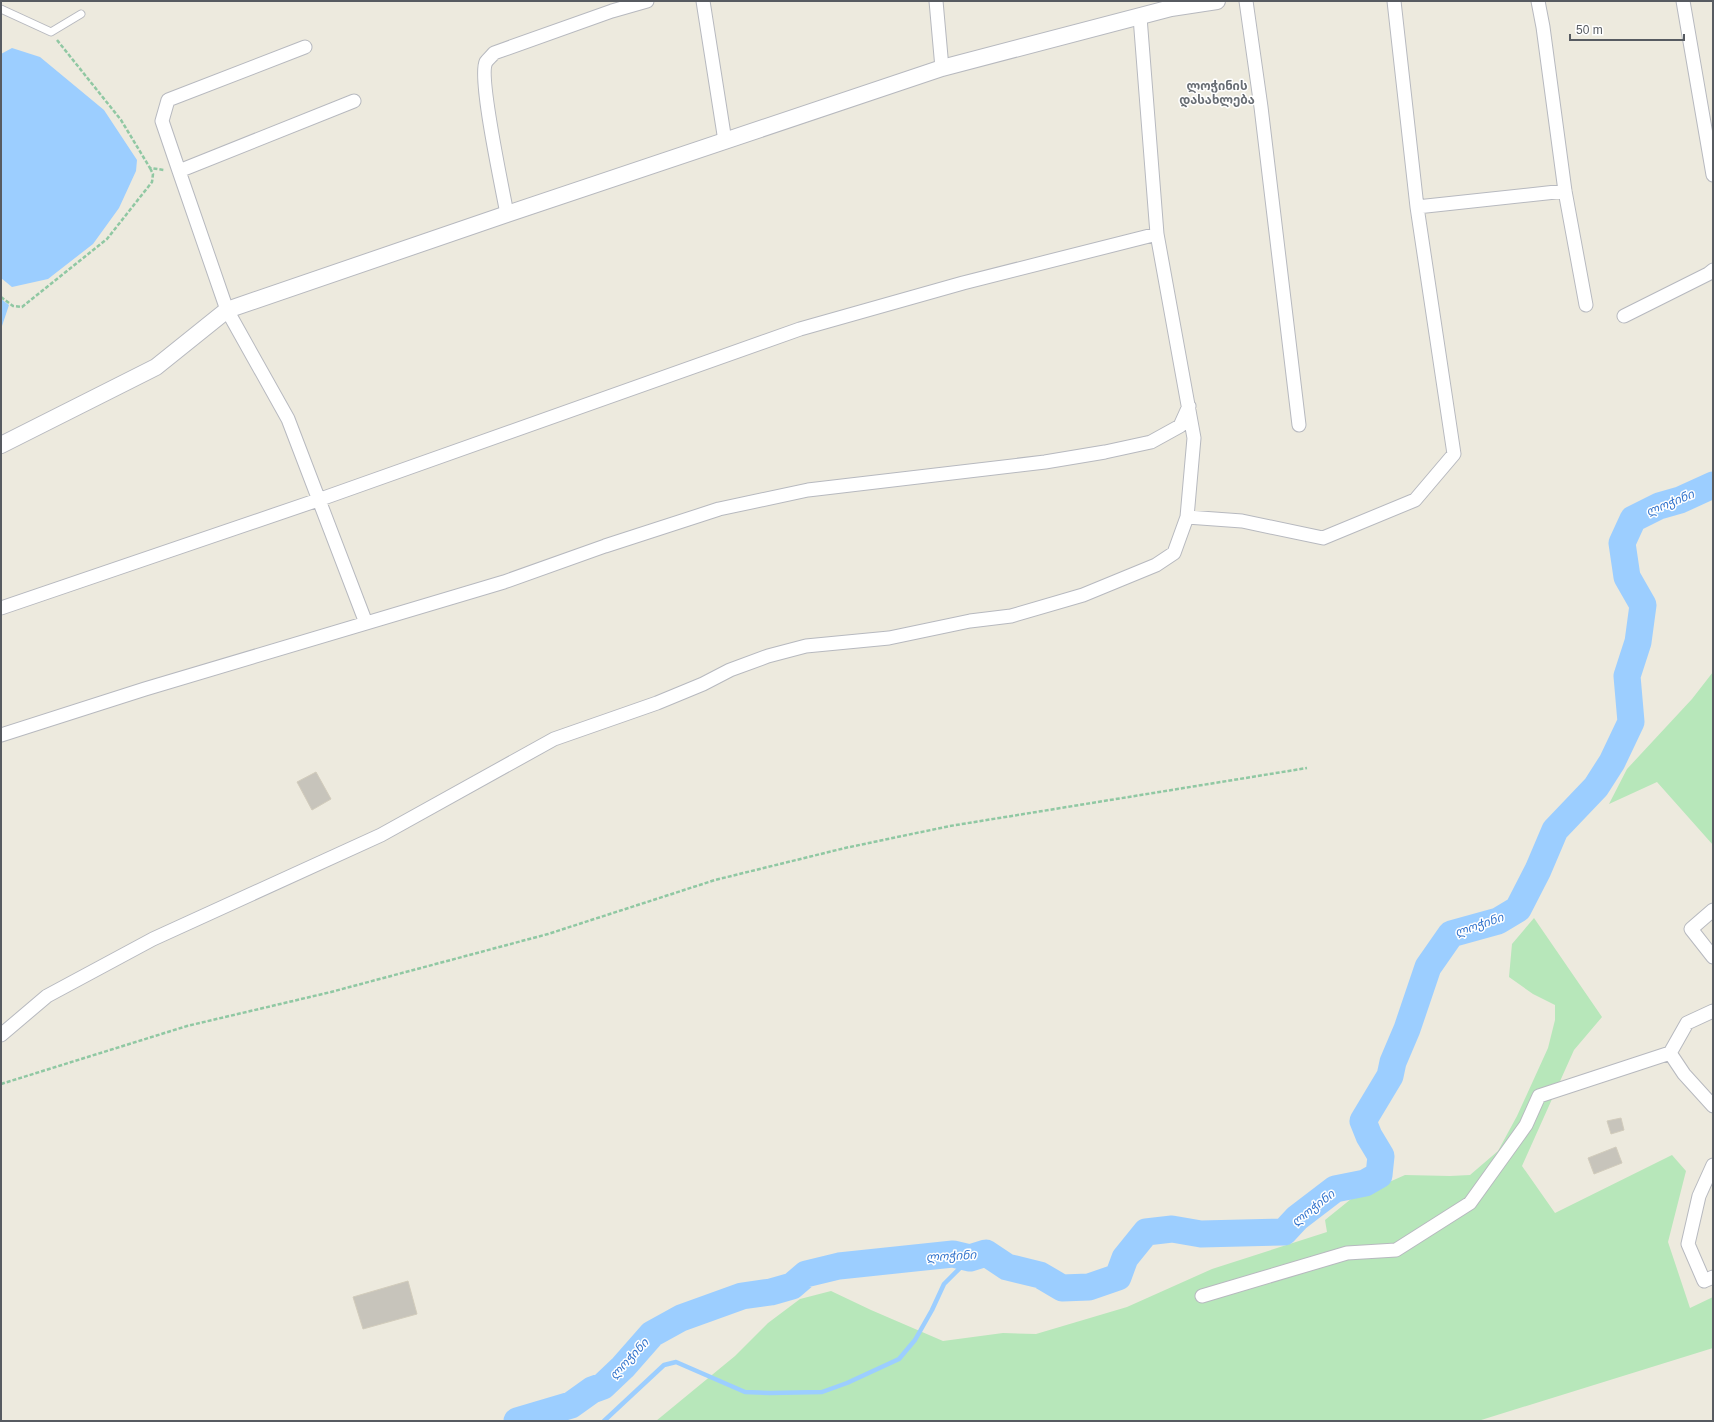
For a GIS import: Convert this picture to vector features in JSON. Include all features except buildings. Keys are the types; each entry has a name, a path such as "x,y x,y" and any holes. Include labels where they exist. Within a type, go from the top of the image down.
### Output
{"street":[{"path":"507,214 488,110 484,72 486,63 494,53 612,11 646,1"},
{"path":"703,1 725,141"},
{"path":"936,1 942,68"},
{"path":"1,445 156,367 227,310 942,68 1140,17 1170,5 1217,1"},
{"path":"1246,1 1261,107 1299,425"},
{"path":"1187,517 1242,521 1323,538 1415,500 1454,454 1417,207 1394,1"},
{"path":"1538,1 1565,191 1586,305"},
{"path":"1684,1 1713,175"},
{"path":"1,1036 48,996 154,938 381,835 554,739 657,703 702,684 730,670 768,656 806,646 889,638 970,621 1011,616 1083,595 1156,565 1174,553 1187,517 1194,438 1157,234 1140,17"},
{"path":"305,47 168,100 162,121 227,310 288,419 366,623"},
{"path":"179,171 354,101"},
{"path":"1417,207 1565,191"},
{"path":"1,608 318,500 800,329 964,283 1157,234"},
{"path":"1624,316 1708,274 1713,270"},
{"path":"1,735 145,689 504,582 605,546 719,509 808,490 1045,462 1105,452 1151,442 1180,426 1189,406"},
{"path":"1713,910 1691,930 1713,957"},
{"path":"1202,1296 1347,1253 1396,1250 1470,1203 1526,1125 1539,1096 1670,1053 1687,1023 1713,1011"},
{"path":"1670,1053 1684,1074 1713,1106"},
{"path":"1713,1165 1699,1196 1688,1244 1704,1281 1713,1277"}],"lane":[{"path":"1,9 51,32 81,14"}],"path":[{"path":"1,297 13,306 22,307 107,239 152,182 153,174 150,168 121,120 51,32"},
{"path":"150,168 179,171"},
{"path":"1,1084 187,1026 331,992 548,934 715,880 845,848 950,826 1307,768"}],"green space":[{"path":"1713,672 1713,845 1657,782 1609,804 1627,769 1692,699"},
{"path":"1534,918 1602,1017 1574,1050 1522,1166 1555,1213 1672,1155 1686,1171 1668,1242 1690,1308 1713,1297 1713,1348 1478,1421 656,1421 735,1356 768,1323 800,1299 831,1291 943,1341 1003,1333 1036,1334 1127,1307 1212,1269 1327,1232 1325,1220 1351,1199 1405,1175 1470,1175 1498,1151 1517,1116 1548,1048 1555,1020 1555,1005 1533,994 1509,977 1512,944"}],"water":[{"path":"12,48 40,57 104,110 137,160 136,171 119,208 93,244 48,279 12,287 1,278 1,54"},
{"path":"1,299 9,305 1,329"}],"waterway":[{"name":"ლოჭინი","path":"517,1421 571,1405 592,1390 603,1386 623,1367 652,1334 681,1318 742,1296 771,1292 792,1286 806,1274 839,1266 953,1254 970,1258 986,1253 1007,1267 1040,1275 1062,1288 1089,1287 1118,1277 1125,1258 1146,1232 1172,1229 1201,1234 1284,1232 1297,1218 1335,1189 1365,1183 1379,1175 1381,1156 1369,1136 1363,1121 1390,1076 1393,1062 1407,1029 1428,967 1451,934 1498,921 1518,909 1538,870 1555,830 1596,787 1612,762 1631,722 1627,676 1638,642 1643,605 1627,577 1622,543 1633,519 1659,506 1680,500 1713,485"},
{"path":"604,1421 664,1365 676,1362 745,1392 822,1392 847,1383 899,1359 915,1340 932,1310 944,1284 970,1258"}],"district":[{"name":"ლოჭინის დასახლება","path":"1217,93"}]}
